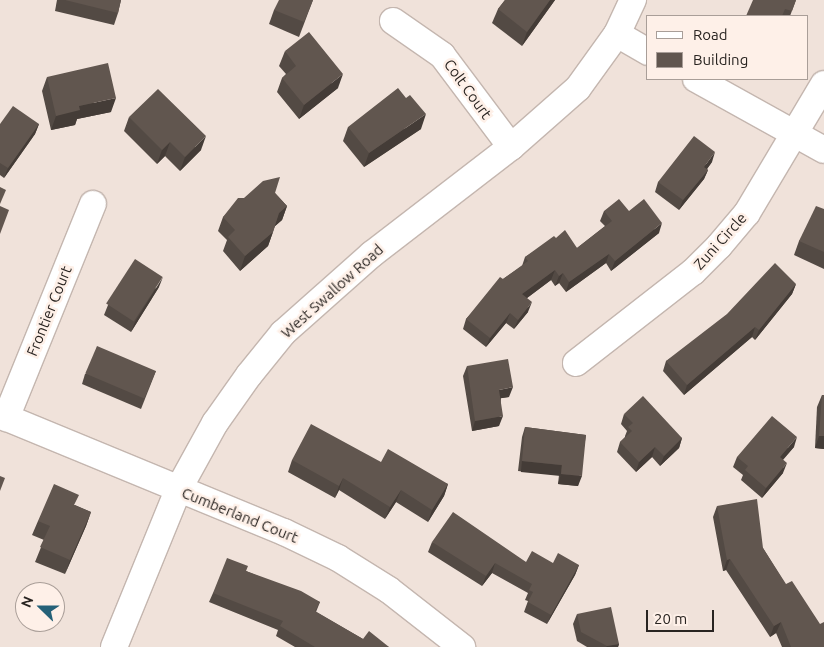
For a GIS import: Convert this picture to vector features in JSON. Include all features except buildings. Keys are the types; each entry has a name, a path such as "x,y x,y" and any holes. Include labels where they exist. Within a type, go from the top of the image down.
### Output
{"street":[{"name":"West Swallow Road","path":"114,647 178,490 215,423 284,333 372,254 511,147 578,88 617,34 633,0"},
{"name":"Colt Court","path":"393,21 442,55 511,147"},
{"path":"617,34 646,51"},
{"path":"698,80 824,150"},
{"name":"Zuni Circle","path":"576,363 693,272 719,246 747,213 796,134 824,84"},
{"name":"Frontier Court","path":"3,417 93,204"},
{"name":"Cumberland Court","path":"3,417 284,532 338,558 389,590 462,647"}]}
